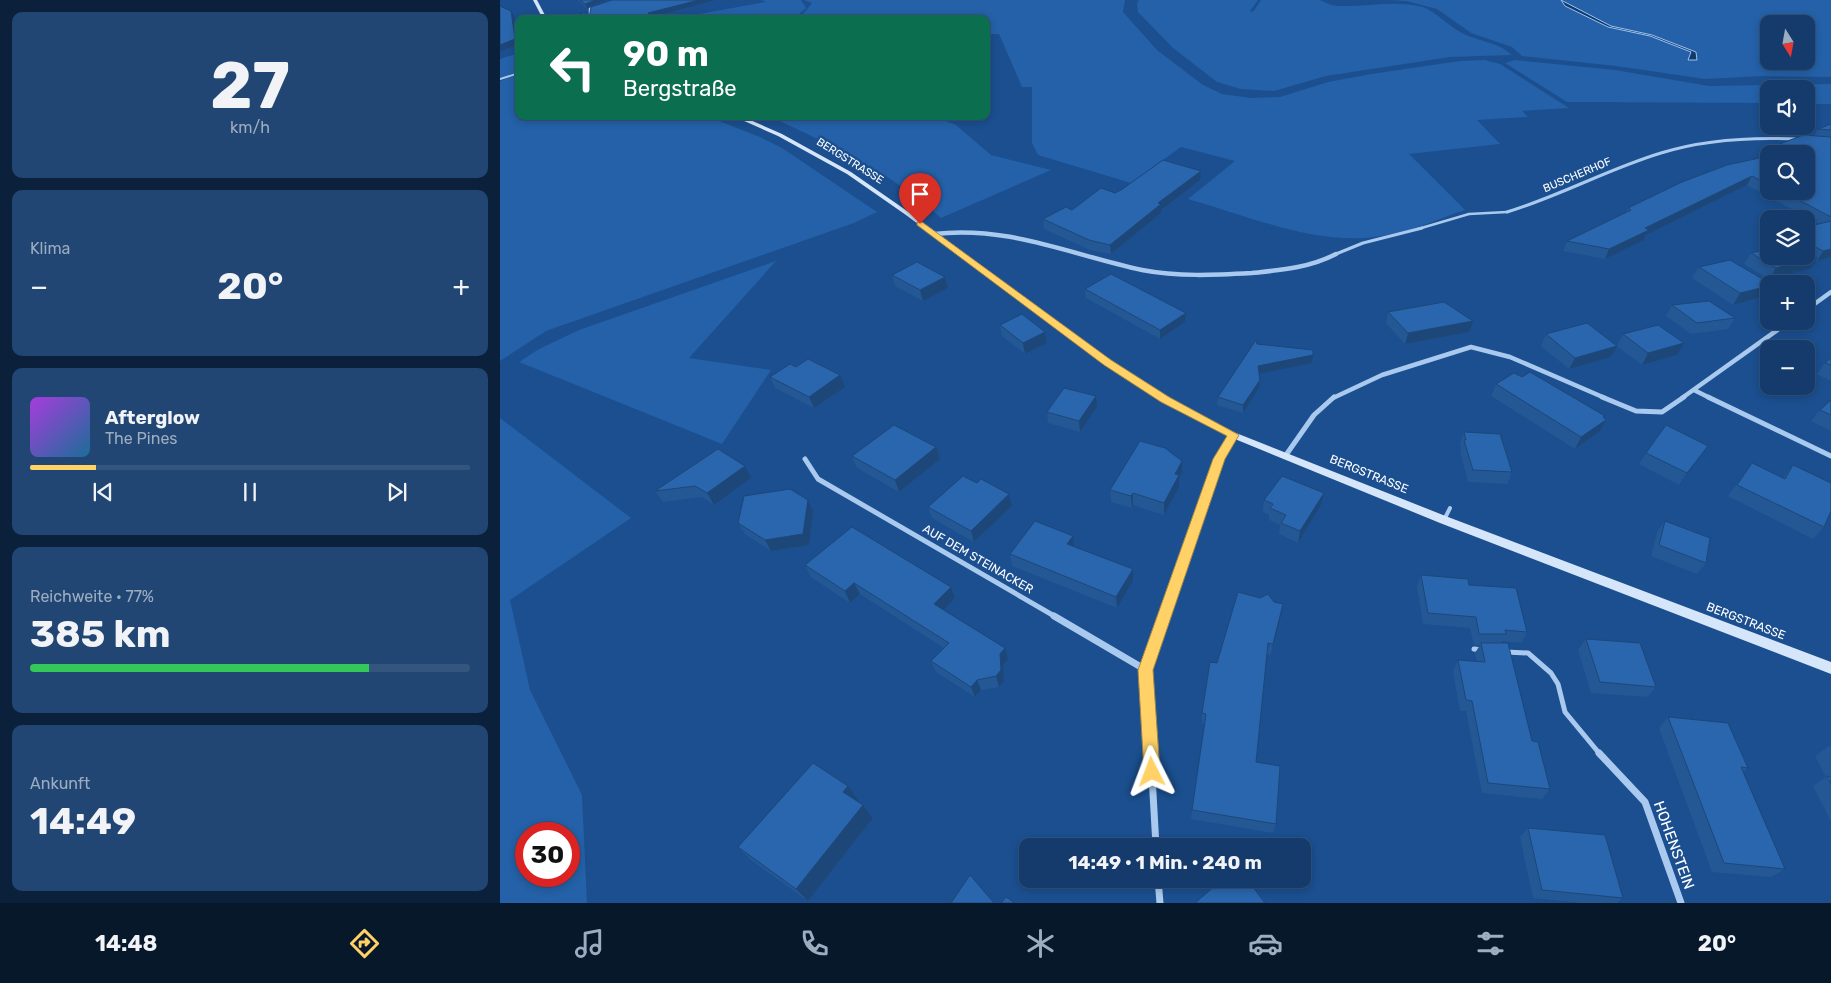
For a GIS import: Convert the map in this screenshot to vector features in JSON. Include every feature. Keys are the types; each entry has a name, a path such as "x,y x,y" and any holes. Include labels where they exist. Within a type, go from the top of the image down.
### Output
{"main road":[{"path":"535,0 544,15"},
{"name":"BERGSTRASSE","path":"753,120 849,173 1108,363 1165,400 1233,435 1444,520 1831,668"}],"street":[{"path":"590,15 590,9 598,6"},
{"name":"BUSCHERHOF","path":"1507,212 1533,204 1661,153 1732,141 1799,140"},
{"path":"934,234 958,231 1020,238 1135,268 1180,275 1282,270 1324,261 1336,254"},
{"path":"1815,304 1831,292"},
{"path":"1286,455 1314,415 1337,394 1382,375 1471,347 1510,357 1636,411 1646,413 1662,412 1777,330"},
{"path":"1694,390 1831,456"},
{"path":"1156,838 1146,670 1219,459 1233,435"},
{"name":"AUF DEM STEINACKER","path":"806,460 818,479 1146,670"},
{"name":"HOHENSTEIN","path":"1598,754 1645,802 1681,903"},
{"path":"1159,888 1160,903"}],"lane":[{"path":"500,79 515,73"},
{"name":"BUSCHERHOF","path":"1336,254 1356,243 1409,232 1467,213 1485,210 1507,212"},
{"path":"1444,520 1450,508"},
{"path":"1474,649 1492,650"},
{"path":"1501,651 1528,653 1552,673 1558,684 1564,712 1598,754"}],"shaded area":[{"path":"761,0 801,0 806,8 798,15 694,15 766,2"},
{"path":"804,0 1125,0 1123,12 1157,50 1203,85 1222,94 1251,98 1280,97 1328,82 1371,74 1460,61 1485,60 1500,64 1569,108 1522,111 1528,117 1477,120 1500,144 1409,154 1465,210 1413,228 1381,236 1357,238 1309,234 1188,199 1235,161 1181,147 1131,183 1038,155 1032,143 1032,87 1022,87 999,34 990,34 990,15 800,15 812,3"},
{"path":"1139,0 1258,0 1250,11 1253,12 1261,0 1319,0 1339,6 1412,5 1423,7 1470,37 1501,47 1512,55 1450,57 1326,76 1274,91 1241,89 1217,82 1173,48 1138,12 1137,3"},
{"path":"1386,0 1561,0 1565,6 1608,27 1650,36 1691,52 1688,60 1696,60 1696,52 1652,35 1611,26 1568,6 1564,0 1831,0 1831,77 1762,76 1705,79 1616,66 1522,56 1512,47 1471,33 1437,9 1406,1"},
{"path":"1561,0 1611,26 1652,35 1696,52 1697,60 1688,60 1691,52 1650,36 1608,27 1565,6"},
{"path":"515,54 515,72 500,78 500,59"},
{"path":"1515,60 1615,70 1709,86 1760,85 1760,103 1567,102 1505,63"},
{"path":"515,75 515,120 716,120 782,148 877,212 854,223 546,331 500,361 500,81"},
{"path":"1815,84 1831,84 1831,104 1815,104"},
{"path":"777,120 944,120 956,125 991,155 1051,170 941,218 881,173"},
{"path":"776,261 689,358 771,370 722,444 519,362 539,349 579,330"},
{"path":"500,418 631,518 510,600 530,690 582,795 587,903 500,903"}],"building":[{"path":"580,0 596,0 585,4"},
{"path":"612,0 699,0 648,13 653,15 590,15 591,7"},
{"path":"500,6 511,11 515,39 500,45"},
{"path":"1831,124 1831,130 1818,129"},
{"path":"1803,135 1831,137 1831,217 1799,200 1815,200 1815,145 1780,144"},
{"path":"1760,158 1760,180 1752,176 1645,228 1649,230 1609,249 1567,241 1631,210 1628,208 1682,182 1727,165"},
{"path":"1163,160 1201,171 1158,203 1161,204 1110,245 1089,240 1043,219 1066,207 1072,210 1101,188 1115,193"},
{"path":"1831,221 1831,249 1823,251 1815,247 1815,225"},
{"path":"1760,251 1760,258 1751,253"},
{"path":"1730,260 1760,278 1760,288 1740,293 1699,267"},
{"path":"917,262 945,277 920,290 892,275"},
{"path":"1771,265 1788,265 1776,268"},
{"path":"1111,274 1186,313 1160,330 1085,289"},
{"path":"1709,301 1735,318 1697,323 1672,305"},
{"path":"1444,302 1473,321 1408,333 1388,312"},
{"path":"1022,314 1045,332 1023,343 1000,325"},
{"path":"1587,323 1617,346 1575,358 1546,334"},
{"path":"1658,325 1684,343 1648,353 1623,334"},
{"path":"1256,340 1257,344 1313,350 1313,355 1258,366 1260,380 1243,405 1218,397"},
{"path":"1831,358 1831,365 1825,363"},
{"path":"808,359 840,375 809,397 770,377 790,364 796,367"},
{"path":"1530,372 1605,416 1603,417 1606,420 1581,437 1496,384 1514,373 1522,377"},
{"path":"1064,388 1096,396 1079,421 1047,412"},
{"path":"1831,400 1831,415 1820,410"},
{"path":"894,425 936,447 895,480 852,456"},
{"path":"1666,425 1708,446 1687,473 1646,453"},
{"path":"1464,432 1500,434 1512,472 1473,470 1464,440 1466,440"},
{"path":"1140,441 1165,448 1182,461 1175,474 1179,475 1164,503 1133,493 1131,496 1110,490"},
{"path":"718,449 745,466 707,493 695,486 655,491"},
{"path":"1752,463 1785,479 1793,465 1831,483 1831,511 1824,527 1737,485"},
{"path":"963,476 977,483 981,479 1009,494 971,531 928,507"},
{"path":"1282,476 1324,493 1300,531 1281,523 1286,515 1270,508 1273,504 1264,500"},
{"path":"790,489 808,500 803,534 765,540 738,523 744,496"},
{"path":"1035,521 1073,536 1067,544 1133,569 1116,597 1010,554"},
{"path":"1665,521 1710,538 1706,563 1659,545"},
{"path":"852,527 951,587 934,604 1005,648 1000,654 1001,670 996,676 977,680 971,687 931,661 949,643 854,583 845,591 805,565"},
{"path":"1421,575 1468,579 1469,585 1516,588 1527,632 1505,630 1506,634 1479,634 1476,617 1428,613"},
{"path":"1238,592 1260,598 1268,594 1274,602 1283,604 1273,644 1268,643 1256,762 1280,766 1276,824 1192,810 1206,714 1202,713 1210,662 1217,663"},
{"path":"1586,639 1640,643 1656,687 1600,682"},
{"path":"1481,643 1508,643 1532,741 1538,742 1550,789 1488,783 1472,701 1466,700 1458,660 1485,662"},
{"path":"1668,717 1728,723 1748,768 1741,767 1785,869 1724,863"},
{"path":"813,763 848,786 843,792 863,805 796,889 738,847"},
{"path":"1528,828 1605,835 1623,898 1542,890"},
{"path":"970,875 994,903 951,903"},
{"path":"1212,888 1254,888 1265,903 1195,903"},
{"path":"1006,897 1015,903 1001,903"}],"route":[{"path":"920,224 1026,300 1108,363 1165,400 1233,435 1219,459 1146,670 1152,772"}]}
